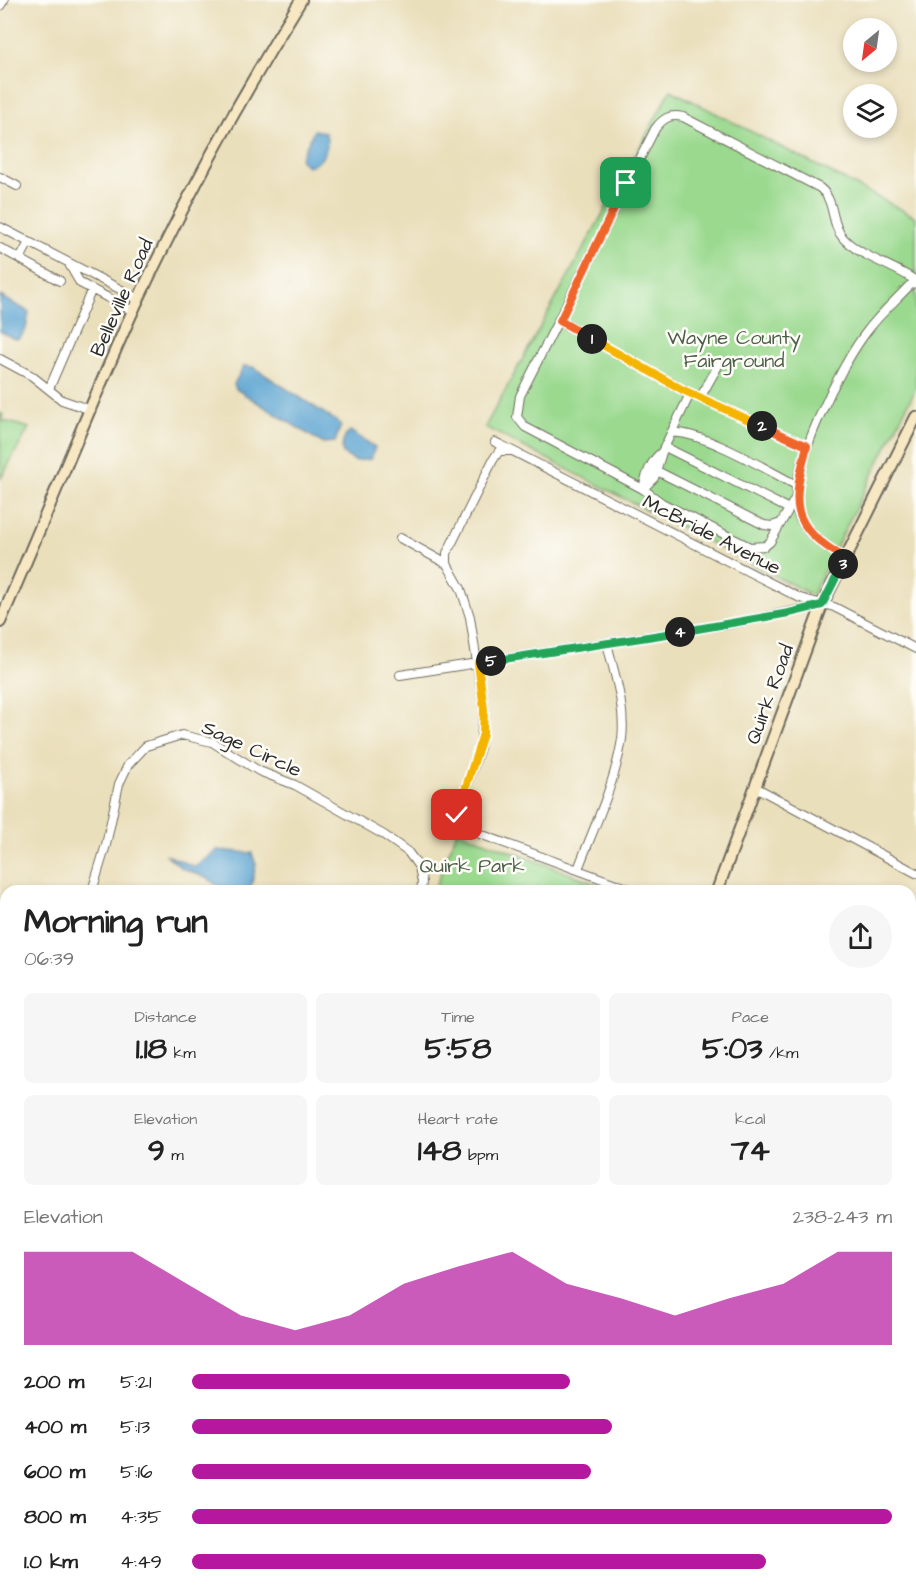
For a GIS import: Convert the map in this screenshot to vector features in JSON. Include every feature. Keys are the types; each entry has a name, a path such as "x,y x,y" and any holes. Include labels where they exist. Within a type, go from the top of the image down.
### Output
{"main road":[{"name":"Belleville Road","path":"0,622 138,299 222,135 301,0"},
{"name":"Quirk Road","path":"719,885 822,605 916,417"}],"street":[{"path":"0,6 4,0"},
{"path":"796,497 770,542 765,546 750,547 663,503 643,489 525,427 517,417 520,396 560,321 630,175 662,119 675,115 820,188 832,204 842,237 916,282 909,286 868,330 856,347 807,446 796,497 799,516 807,529 845,558"},
{"path":"0,177 17,186"},
{"path":"0,227 138,299"},
{"path":"20,259 29,242"},
{"path":"0,248 60,281"},
{"path":"68,263 80,283 133,310"},
{"path":"49,388 92,289"},
{"path":"560,321 690,394 807,446"},
{"path":"0,359 33,376 62,400 91,410"},
{"path":"700,398 719,364"},
{"path":"643,489 657,471 663,450 690,394"},
{"path":"671,433 681,432 713,444 798,486"},
{"name":"McBride Avenue","path":"495,442 800,598 834,607 916,649"},
{"path":"643,489 656,456 663,450"},
{"path":"663,450 789,509"},
{"path":"512,451 499,451 493,460 449,547 447,564 468,609 484,709 483,734 476,762 458,808 459,821 469,830 619,885"},
{"path":"657,471 764,525 772,526 781,523"},
{"path":"400,538 447,564"},
{"path":"400,675 730,624 822,605"},
{"path":"578,869 613,779 622,738 621,706 608,643"},
{"name":"Sage Circle","path":"94,885 106,845 119,784 128,765 146,746 182,735 212,742 259,771 295,785 384,836 408,852 419,867 422,885"},
{"path":"755,787 916,873"}],"green space":[{"name":"Wayne County Fairground","path":"671,90 916,217 916,388 812,595 485,427"},
{"path":"0,413 3,415 1,420 29,428 1,478"},
{"name":"Quirk Park","path":"457,831 600,885 436,885"}],"water":[{"path":"314,130 325,132 327,143 325,154 318,162 307,166 300,159"},
{"path":"0,296 29,312 26,329 20,338 14,339 0,331"},
{"path":"244,366 253,367 341,425 335,442 322,443 236,389 234,384"},
{"path":"350,431 375,447 371,459 355,461 343,454 343,442"},
{"path":"217,850 252,853 256,865 251,885 216,885 209,879 182,868 165,854 195,867"}],"route":[{"path":"457,815 476,762 483,734 484,709 478,663 730,624 822,605 845,558 812,534 797,511 796,497 807,446 683,390 560,321 626,183"}]}
